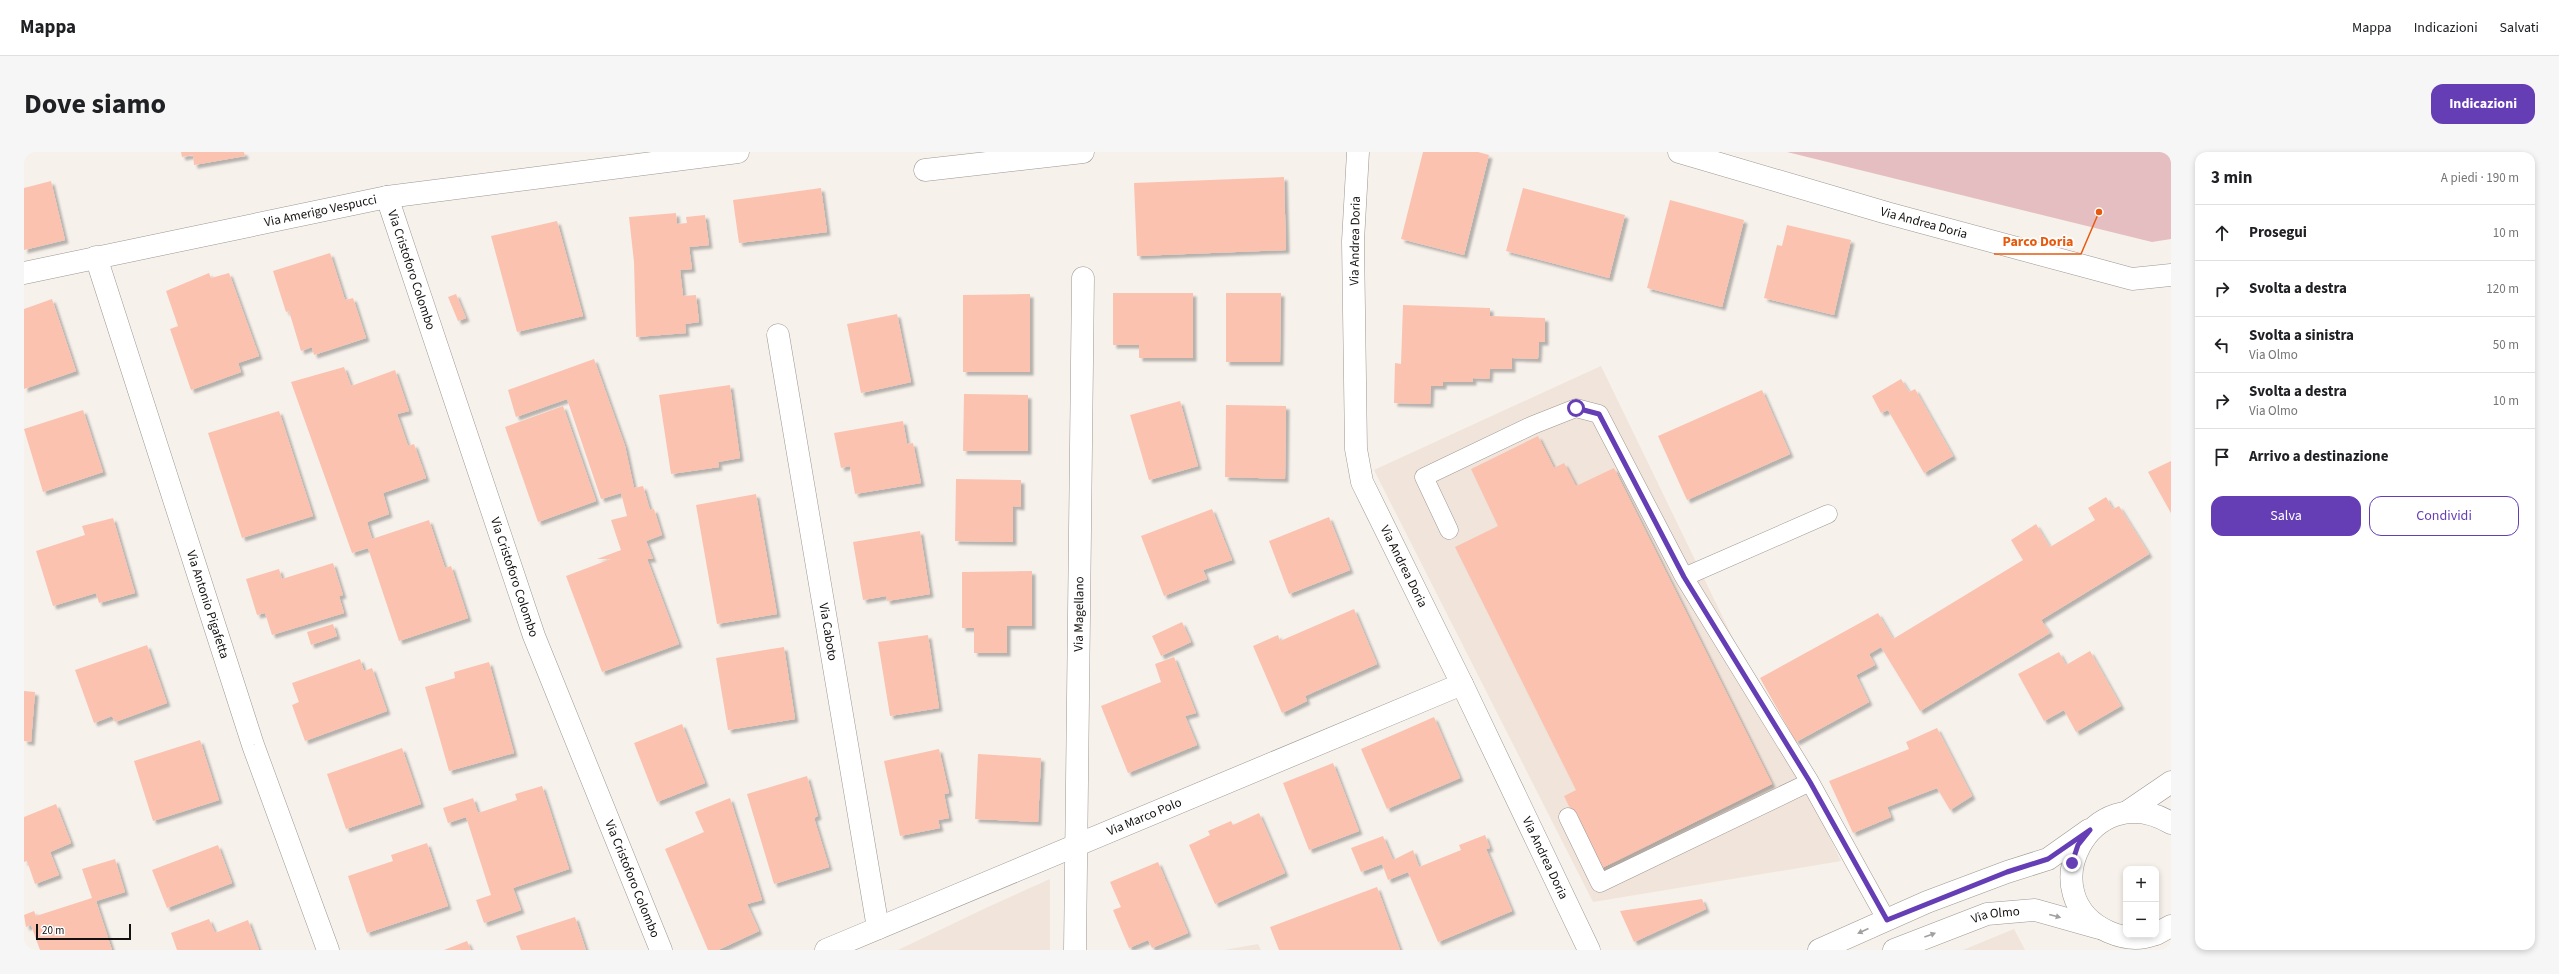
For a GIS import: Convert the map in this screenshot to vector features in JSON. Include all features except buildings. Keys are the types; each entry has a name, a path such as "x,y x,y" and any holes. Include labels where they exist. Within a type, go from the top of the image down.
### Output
{"street":[{"name":"Via Amerigo Vespucci","path":"24,273 387,197 738,152"},
{"path":"925,170 1084,152"},
{"name":"Via Andrea Doria","path":"1358,152 1353,241 1356,449 1362,482 1462,684 1589,950"},
{"name":"Via Andrea Doria","path":"1679,152 1887,213 2132,279 2171,275"},
{"name":"Via Cristoforo Colombo","path":"387,197 534,636 661,950"},
{"name":"Via Antonio Pigafetta","path":"96,257 252,745 328,950"},
{"name":"Via Magellano","path":"1075,950 1083,278"},
{"name":"Via Caboto","path":"778,335 878,928"},
{"name":"Via Marco Polo","path":"826,950 1462,684"},
{"name":"Via Olmo","path":"2127,812 2171,782"},
{"name":"Via Olmo","path":"1819,950 1887,920 2007,872 2048,859 2113,815 2127,812 2150,814 2171,823"},
{"name":"Via Olmo","path":"2090,830 2078,845 2072,863 2072,882 2076,900 2087,916 2101,928"},
{"name":"Via Olmo","path":"1894,950 1987,914 2035,910 2101,928 2123,936"},
{"name":"Via Olmo","path":"2159,932 2171,926"}],"lane":[{"path":"1449,530 1424,478 1533,425 1576,408 1599,414 1684,577 1810,782 1887,920"},
{"path":"1684,577 1828,514"},
{"path":"1568,816 1600,883 1810,782"}],"shaded area":[{"path":"1787,152 2171,152 2171,239 2152,242"},
{"path":"1601,366 1841,861 1593,902 1374,470"},
{"path":"1050,879 1050,950 898,950 988,907"},
{"path":"2014,929 2025,950 1963,950"},
{"path":"1258,944 1261,950 1224,950"}],"place":[{"name":"Parco Doria","path":"2099,212"}],"route":[{"path":"1576,408 1599,414 1684,577 1810,782 1887,920 1927,902 2007,872 2048,859 2090,830 2078,845 2072,863"}]}
